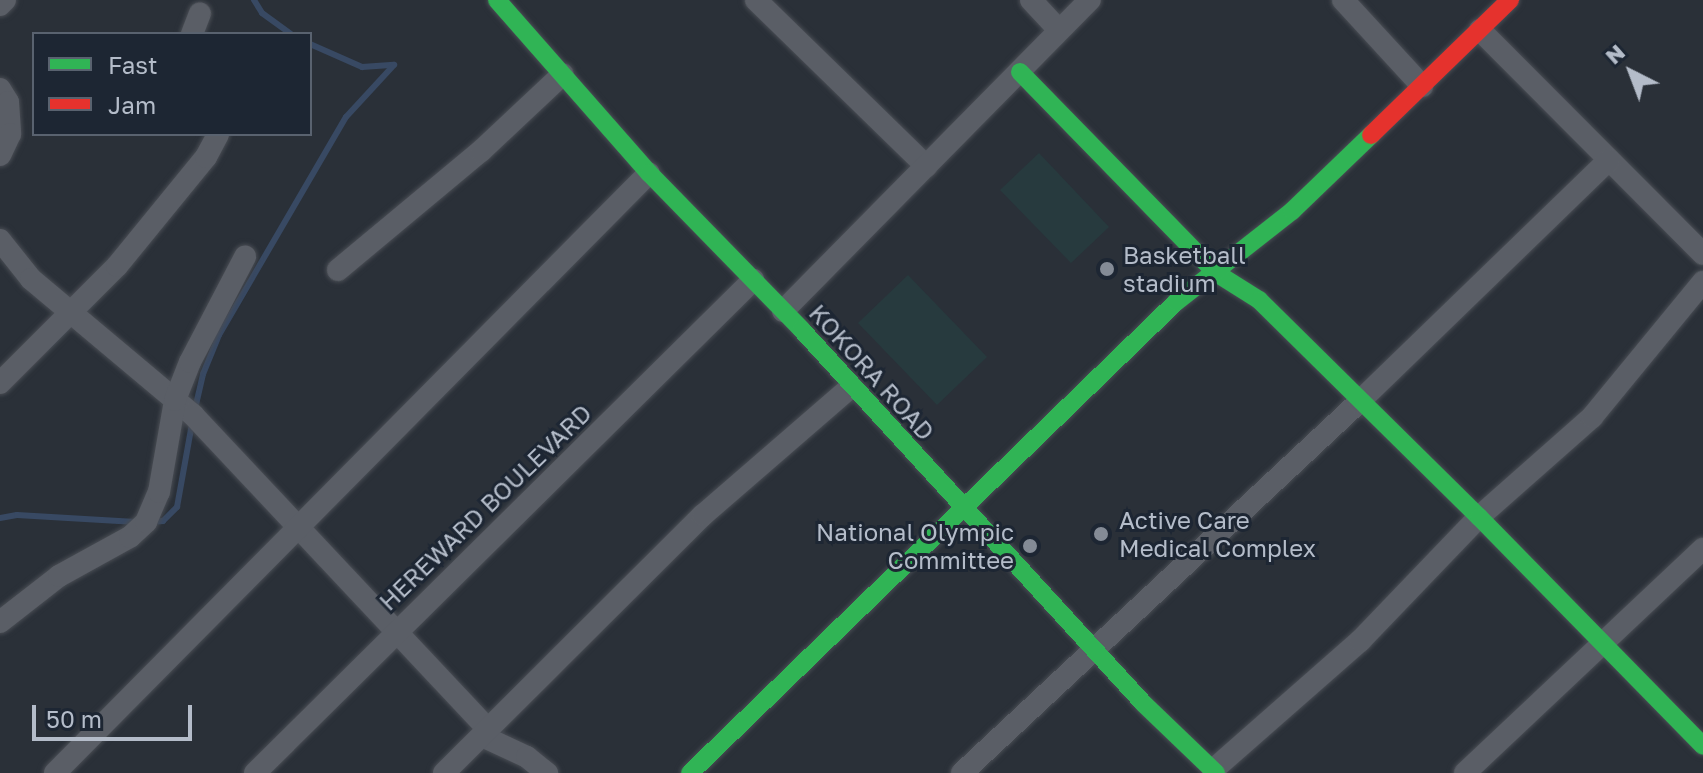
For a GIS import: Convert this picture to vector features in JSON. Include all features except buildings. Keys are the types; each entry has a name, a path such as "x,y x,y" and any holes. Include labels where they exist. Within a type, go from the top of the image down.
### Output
{"street":[{"path":"0,5 5,0"},
{"name":"KOKORA ROAD","path":"497,0 649,173 783,311 1093,649 1215,772"},
{"path":"756,0 926,166"},
{"path":"1031,0 1059,30"},
{"path":"783,311 1090,0"},
{"path":"1343,0 1422,86"},
{"path":"690,773 854,610 965,509 1176,302 1292,211 1510,0"},
{"path":"193,32 200,13"},
{"path":"1480,30 1703,254"},
{"path":"1020,72 1216,273 1259,300 1479,517 1703,746"},
{"path":"338,270 481,151 563,74"},
{"path":"0,89 8,102 10,134 0,155"},
{"path":"0,383 73,313 196,169 217,136"},
{"path":"962,773 1359,402 1609,160"},
{"path":"55,773 649,173"},
{"path":"0,240 31,279 175,400 396,631 484,732 527,757 547,773"},
{"path":"0,622 59,576 130,537 146,522 159,492 175,400 190,362 245,257"},
{"name":"HEREWARD BOULEVARD","path":"255,773 753,280"},
{"path":"1215,772 1360,641 1479,517 1592,417 1703,282"},
{"path":"444,773 703,515 851,387"},
{"path":"1465,773 1703,549"}],"green space":[{"path":"1039,153 1109,227 1071,263 1000,190"},
{"path":"908,275 987,357 937,405 858,323"}],"waterway":[{"path":"254,0 262,13 288,32"},
{"path":"312,45 362,67 394,65"},
{"path":"195,409 203,374 219,335 346,117 394,65"},
{"path":"151,522 163,521 177,507 192,424"},
{"path":"0,518 17,515 136,522"}],"traffic: fast":[{"path":"497,0 649,173 801,329 1144,704 1216,773"},
{"path":"1020,72 1216,273 1259,300 1479,517 1703,746"},
{"path":"690,773 1176,302 1292,211 1371,135"}],"traffic: jam":[{"path":"1371,135 1510,0"}],"place":[{"name":"Basketball stadium","path":"1107,269"},
{"name":"Active Care Medical Complex","path":"1101,534"},
{"name":"National Olympic Committee","path":"1030,546"}]}
